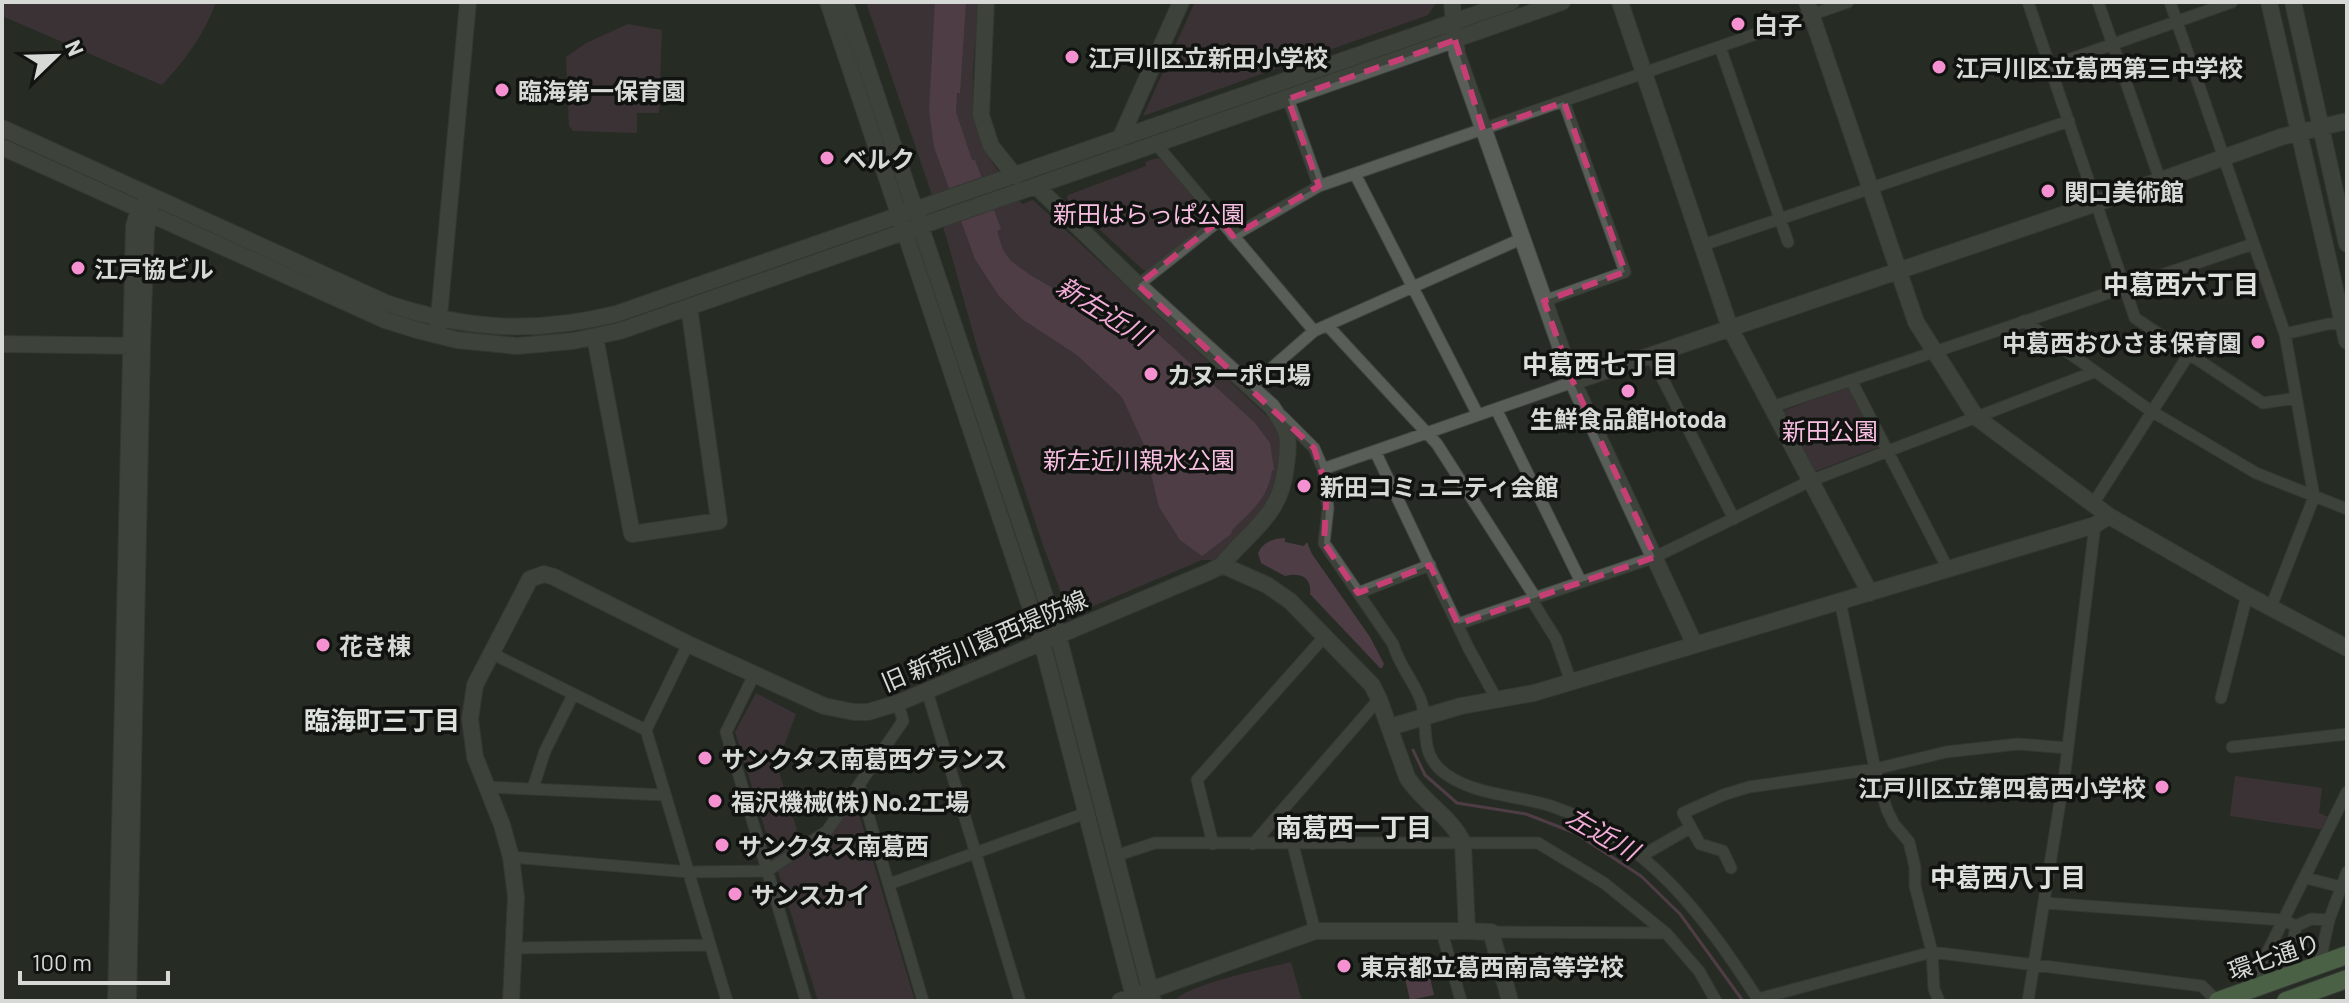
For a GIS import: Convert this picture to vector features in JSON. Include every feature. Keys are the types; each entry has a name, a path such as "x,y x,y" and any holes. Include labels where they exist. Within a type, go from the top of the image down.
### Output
{"main road":[{"name":"環七通り","path":"2217,1001 2347,955"},
{"name":"環七通り","path":"2286,1001 2310,996 2347,979"}],"street":[{"path":"438,327 468,2"},
{"path":"828,2 913,229 1050,638 1115,856 1152,995"},
{"path":"845,2 907,212"},
{"path":"986,2 981,115 991,146 1007,179"},
{"path":"1120,139 1181,2"},
{"path":"1452,2 1457,54 1573,382 1694,643"},
{"path":"2,147 385,320 438,327 516,328 592,320 616,314 1511,2"},
{"path":"2,128 472,342 517,346 620,331 1562,2"},
{"path":"1620,2 1730,328 1870,593"},
{"path":"1233,236 1319,186 1720,47 1810,8 1848,2"},
{"path":"2028,2 2135,318 2263,403 2296,398"},
{"path":"2098,2 2160,180"},
{"path":"2170,2 2285,334 2314,497 2271,607"},
{"path":"2051,66 2232,2"},
{"path":"2269,2 2347,341"},
{"path":"2293,2 2347,244"},
{"path":"1810,8 1916,322 1976,417 2093,504 2102,520 2347,648"},
{"path":"1720,47 1788,242"},
{"path":"1288,99 1319,186"},
{"path":"1544,301 1625,272 1564,102"},
{"path":"1703,245 2069,121"},
{"path":"1323,469 2224,157 2347,121"},
{"path":"1156,144 1314,331"},
{"path":"1355,174 1478,415"},
{"name":"旧 新荒川葛西堤防線","path":"511,1001 516,897 511,857 475,757 470,719 475,685 530,579 544,574 824,706 868,712 927,691 1222,565 1270,513 1284,488 1289,446 1287,429 1272,407 1138,285 1037,187"},
{"path":"128,1001 136,346 146,231 144,212 153,196"},
{"path":"1138,285 1220,220"},
{"path":"1250,387 1314,331 1523,238"},
{"path":"1772,407 2253,244"},
{"path":"595,337 632,534 719,521 689,307"},
{"path":"2024,321 2151,411 2256,473 2347,509"},
{"path":"2285,334 2345,323"},
{"path":"1328,326 1437,444 1533,598 1556,639 1571,682"},
{"path":"2,344 136,346"},
{"path":"2093,504 2189,354"},
{"path":"1651,356 1734,519"},
{"path":"1458,624 1655,557 1810,481 2094,372"},
{"path":"1851,380 1949,571"},
{"path":"1272,407 1314,448 1323,469 1328,508 1324,543 1393,644 1398,661 1422,703 1424,737 1432,758 1446,775 1481,791 1551,806 1600,827 1643,855 1698,914 1730,955 1758,1000 1932,952 2202,986 2217,1001"},
{"path":"1496,409 1581,582"},
{"path":"1375,451 1497,700"},
{"path":"1390,727 1423,715 1571,682 1694,643 1949,571 2102,520"},
{"path":"2028,1001 2102,520"},
{"path":"1222,565 1267,585 1290,601 1372,685 1407,777 1457,831 1463,843 1467,931"},
{"path":"1358,593 1430,565"},
{"path":"2221,698 2247,595"},
{"path":"1840,601 1875,769 1887,810 1909,842 1915,867 1915,886 1932,952 1934,989 1939,1001"},
{"path":"1213,844 1197,780 1325,636"},
{"path":"1050,638 1086,813 1130,999 1152,995 1315,931 1666,933"},
{"path":"688,644 646,730 727,1001"},
{"path":"491,653 646,730"},
{"path":"116,1001 130,665"},
{"path":"754,675 726,732 806,1001"},
{"path":"927,691 1020,1001"},
{"path":"533,788 545,751 573,695"},
{"path":"1253,844 1379,699"},
{"path":"511,857 689,872 767,871 827,831 903,721 898,703"},
{"path":"2232,747 2347,734"},
{"path":"1731,868 1723,851 1700,844 1683,813 1749,787 1875,769 1946,752 2018,744 2068,748"},
{"path":"859,784 923,1001"},
{"path":"487,787 665,795"},
{"path":"2264,985 2261,965 2347,792"},
{"path":"889,884 1086,813"},
{"path":"1643,855 1690,828"},
{"path":"1115,856 1155,843 1538,843 1604,883 1666,933 1699,971 1716,1001"},
{"path":"1293,845 1315,931"},
{"path":"2310,996 2329,920 2347,872"},
{"path":"2306,878 2341,887"},
{"path":"2045,903 2283,920 2296,926 2311,919 2329,920"},
{"path":"2287,977 2296,926"},
{"path":"1442,932 1461,1001"},
{"path":"1491,932 1510,1001"},
{"path":"515,948 710,945"}],"highlighted area":[{"path":"1455,40 1483,130 1564,102 1625,272 1544,301 1573,382 1655,557 1458,624 1430,565 1358,593 1324,543 1327,489 1314,448 1138,285 1220,220 1233,236 1319,186 1288,99"}],"green space":[{"path":"2,2 216,2 193,46 162,85 2,16"},
{"name":"新左近川親水公園","path":"866,2 979,2 973,103 981,141 993,164 1022,204 1033,200 1266,415 1281,434 1280,487 1243,537 1214,560 1202,560 1070,616 977,347 946,236"},
{"path":"1195,2 1437,2 1428,15 1143,116"},
{"path":"628,24 662,30 659,113 637,113 637,133 573,131 569,126 566,57 586,43"},
{"name":"新田はらっぱ公園","path":"1157,158 1163,160 1212,218 1148,271 1143,270 1067,199 1068,195 1146,166 1145,162"},
{"name":"新田公園","path":"1849,387 1879,447 1811,473 1780,412"},
{"path":"756,693 796,714 777,765 804,853 832,835 855,801 915,1001 818,1001 735,732"},
{"path":"2235,776 2322,788 2319,813 2331,818 2326,830 2230,816"},
{"path":"1291,962 1302,1001 1175,1001 1210,983"}],"shaded area":[{"name":"新左近川","path":"935,2 966,2 956,112 1001,229 997,231 1003,250 1011,261 1082,305 1145,322 1255,423 1270,443 1274,470 1263,497 1231,534 1202,556 1180,540 1159,507 1144,445 1122,397 1077,355 1022,319 999,296 975,259 934,147 929,110"},
{"path":"1285,538 1285,542 1304,546 1307,542 1312,554 1370,637 1384,664 1382,668 1310,594 1309,583 1304,577 1285,576 1261,563 1258,553 1263,546"},
{"path":"1426,960 1434,995 1410,1000 1402,966"}],"waterway":[{"name":"左近川","path":"1413,750 1425,775 1457,803 1526,814 1575,833 1641,876 1680,914 1743,1001"}],"place":[{"name":"白子","path":"1738,24"},
{"name":"江戸川区立新田小学校","path":"1072,57"},
{"name":"江戸川区立葛西第三中学校","path":"1939,67"},
{"name":"臨海第一保育園","path":"502,90"},
{"name":"ベルク","path":"827,158"},
{"name":"関口美術館","path":"2048,191"},
{"name":"江戸協ビル","path":"78,268"},
{"name":"中葛西おひさま保育園","path":"2258,342"},
{"name":"カヌーポロ場","path":"1151,374"},
{"name":"生鮮食品館Hotoda","path":"1628,391"},
{"name":"新田コミュニティ会館","path":"1304,486"},
{"name":"花き棟","path":"323,645"},
{"name":"サンクタス南葛西グランス","path":"705,758"},
{"name":"江戸川区立第四葛西小学校","path":"2162,787"},
{"name":"福沢機械(株) No.2工場","path":"715,801"},
{"name":"サンクタス南葛西","path":"722,845"},
{"name":"サンスカイ","path":"735,894"},
{"name":"東京都立葛西南高等学校","path":"1344,966"}],"district":[{"name":"中葛西六丁目","path":"2181,283"},
{"name":"中葛西七丁目","path":"1600,363"},
{"name":"臨海町三丁目","path":"382,719"},
{"name":"南葛西一丁目","path":"1354,826"},
{"name":"中葛西八丁目","path":"2008,876"}]}
